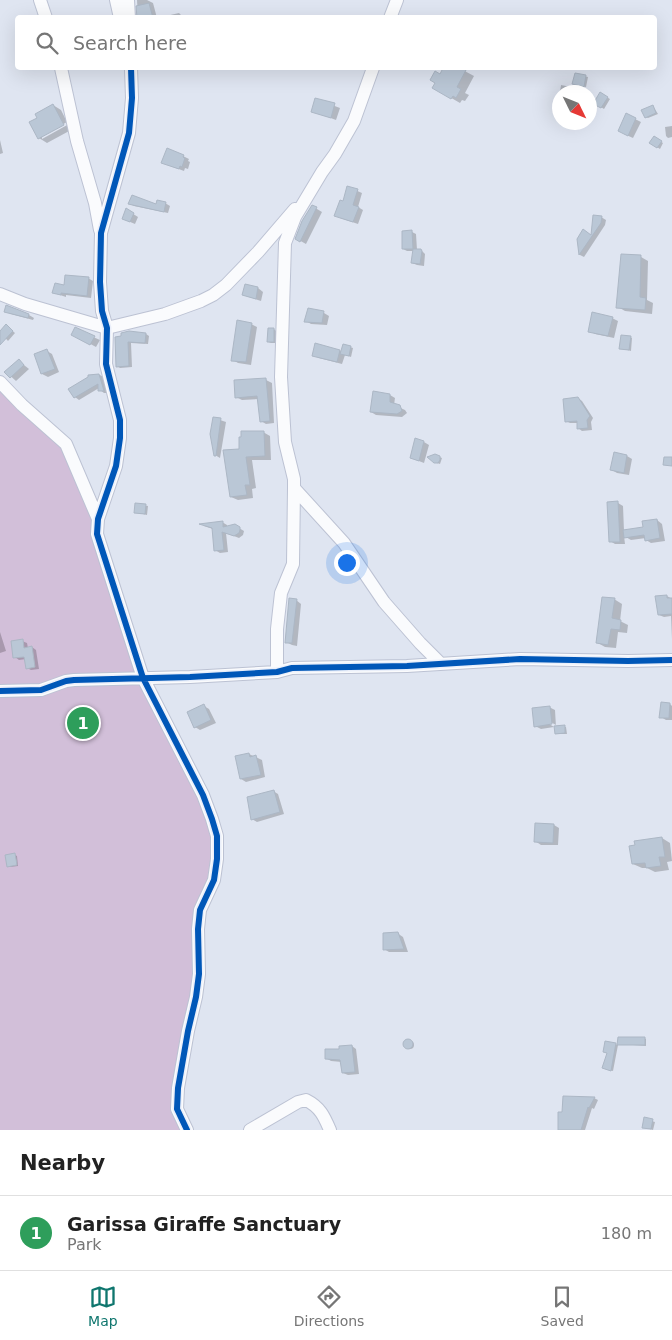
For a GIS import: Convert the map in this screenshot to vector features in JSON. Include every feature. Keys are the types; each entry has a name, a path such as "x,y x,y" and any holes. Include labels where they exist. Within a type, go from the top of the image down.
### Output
{"street":[{"path":"40,0 45,15"},
{"path":"116,0 119,15"},
{"path":"128,0 129,15"},
{"path":"391,15 397,0"},
{"path":"61,70 77,141 95,203 101,233 101,301 107,328 106,364 120,420 120,438 116,466 98,519 98,538 143,678 202,795 217,836 217,859 214,880 200,910 196,997 178,1088 177,1109 187,1130"},
{"path":"101,233 129,133 132,98 131,70"},
{"path":"277,672 281,593 293,564 294,479 285,442 281,377 285,243 308,194 335,154 354,121 372,70"},
{"path":"0,294 25,304 107,328 165,314 213,295 238,274 308,194"},
{"path":"0,382 22,405 66,444 87,498 98,519"},
{"path":"294,488 344,543 384,602 420,644 441,664"},
{"path":"0,692 40,690 74,680 277,672 292,668 407,666 520,659 672,660"},
{"path":"250,1130 298,1102 306,1100 314,1104 321,1111 330,1130"}],"shaded area":[{"path":"0,382 70,453 143,678 217,836 178,1097 187,1130 0,1130"}],"building":[{"path":"149,3 152,15 137,15 136,6"},
{"path":"442,70 466,70 457,87 461,89 456,98 453,96 451,99 432,88 435,83 430,80 435,71 440,74"},
{"path":"575,73 586,75 584,85 572,84"},
{"path":"600,92 608,97 601,108 597,106 597,97"},
{"path":"315,98 335,103 331,118 311,112"},
{"path":"53,104 64,125 38,139 29,122 37,118 35,114"},
{"path":"653,105 656,113 645,118 641,110"},
{"path":"626,113 636,118 628,136 618,131"},
{"path":"654,136 662,141 657,148 649,143"},
{"path":"167,148 184,155 182,167 180,166 179,169 161,163"},
{"path":"347,186 358,189 353,205 359,207 353,222 334,216 340,200 343,201"},
{"path":"132,195 156,204 157,200 166,202 164,212 128,204"},
{"path":"312,205 317,207 300,242 295,239 302,221"},
{"path":"126,208 134,213 130,222 122,219"},
{"path":"593,215 602,216 601,223 579,255 577,239 583,229 591,235"},
{"path":"412,230 413,249 402,249 402,231"},
{"path":"413,249 421,249 422,251 420,264 411,263"},
{"path":"621,254 641,255 640,297 646,298 645,310 616,308"},
{"path":"65,275 89,277 87,296 52,293 55,283 64,285"},
{"path":"245,284 258,287 256,299 242,295"},
{"path":"6,305 29,314 28,318 4,312"},
{"path":"308,308 324,311 322,323 304,322"},
{"path":"592,312 613,317 608,336 588,332"},
{"path":"237,320 252,323 246,362 231,361"},
{"path":"6,324 13,331 0,345 0,331"},
{"path":"75,327 95,336 90,345 71,335"},
{"path":"268,328 274,328 274,342 267,342"},
{"path":"129,331 146,333 145,343 128,342 129,366 116,367 115,337"},
{"path":"621,335 631,336 629,350 619,349"},
{"path":"315,343 340,350 337,362 312,356"},
{"path":"343,344 351,346 349,356 340,354"},
{"path":"47,349 55,369 41,374 34,354"},
{"path":"19,359 24,365 10,378 4,372"},
{"path":"99,374 104,391 98,391 98,384 74,398 68,389 88,377 88,375"},
{"path":"266,378 270,421 260,422 257,396 235,398 234,380"},
{"path":"373,391 390,394 390,402 400,405 402,411 397,414 370,412"},
{"path":"578,397 590,416 587,420 588,428 577,429 577,421 565,422 563,399"},
{"path":"213,417 221,418 216,456 214,456 210,434"},
{"path":"241,431 264,431 265,456 246,457 250,485 245,485 247,495 230,497 223,450 239,449"},
{"path":"415,438 424,441 419,461 410,458"},
{"path":"614,452 627,455 624,473 610,470"},
{"path":"435,454 440,456 438,463 434,463 427,457"},
{"path":"664,457 672,457 672,466 663,465"},
{"path":"618,501 620,542 609,542 607,502"},
{"path":"135,503 146,504 145,514 134,513"},
{"path":"657,519 660,538 645,541 644,535 624,538 623,530 643,527 642,521"},
{"path":"223,521 223,527 235,524 240,527 240,530 234,536 222,532 224,550 214,551 212,528 199,524"},
{"path":"667,595 667,598 672,598 672,614 658,615 655,596"},
{"path":"602,597 615,598 612,618 621,620 620,630 611,629 608,645 596,643"},
{"path":"289,598 297,599 292,643 285,643"},
{"path":"23,639 24,648 32,646 35,667 26,669 24,657 13,658 11,641"},
{"path":"661,702 670,703 669,718 659,718"},
{"path":"204,704 211,720 194,728 187,712"},
{"path":"550,706 552,724 534,727 532,708"},
{"path":"565,725 565,733 555,734 554,726"},
{"path":"249,753 250,757 256,755 261,775 240,779 235,756"},
{"path":"274,790 280,812 251,820 247,797"},
{"path":"535,823 554,824 553,843 534,842"},
{"path":"662,837 665,857 659,857 661,866 646,868 645,863 632,864 629,846 635,845 634,841"},
{"path":"15,853 17,865 7,867 5,855"},
{"path":"398,932 404,949 383,950 383,933"},
{"path":"618,1037 645,1037 645,1045 617,1045"},
{"path":"408,1039 413,1044 408,1049 403,1044"},
{"path":"605,1041 616,1043 611,1071 602,1068 607,1053 603,1052"},
{"path":"352,1045 355,1072 342,1073 340,1060 325,1059 325,1049 339,1049 339,1046"},
{"path":"563,1096 595,1097 588,1107 581,1130 558,1130 558,1112 562,1112"},
{"path":"644,1117 653,1119 651,1129 642,1128"}],"cycle path":[{"path":"131,70 132,98 129,133 101,233 100,282 102,311 107,328 106,364 120,420 120,438 116,466 98,519 97,534 143,678 203,795 217,836 217,859 214,880 200,910 198,929 199,974 178,1088 177,1109 187,1130"},
{"path":"0,691 41,690 74,680 190,677 277,672 292,668 407,666 520,659 672,660"}],"place":[{"name":"Garissa Giraffe Sanctuary","path":"83,723"}]}
